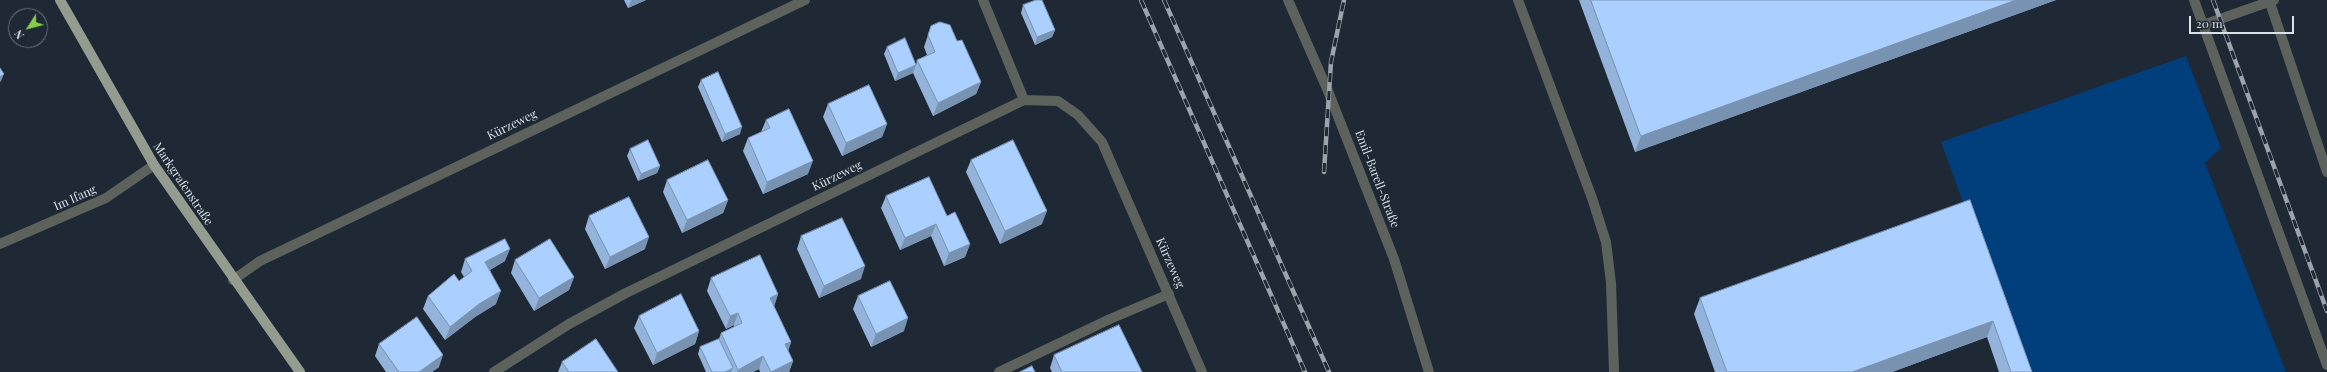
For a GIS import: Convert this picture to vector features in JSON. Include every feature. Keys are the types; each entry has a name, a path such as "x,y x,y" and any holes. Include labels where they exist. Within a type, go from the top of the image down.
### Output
{"main road":[{"name":"Markgrafenstraße","path":"60,0 154,166 233,280 300,372"}],"street":[{"name":"Kürzeweg","path":"233,280 274,254 805,0"},
{"path":"983,0 1024,100"},
{"name":"Emil-Barell-Straße","path":"1288,0 1328,91 1394,259 1429,372"},
{"path":"1518,0 1592,198 1606,242 1612,283 1614,372"},
{"path":"2194,0 2327,365"},
{"path":"2203,25 2271,1 2327,172"},
{"name":"Kürzeweg","path":"494,372 569,324 626,293 1024,100 1058,101 1078,115 1102,142 1202,372"},
{"name":"Im Ifang","path":"0,244 106,198 154,166"},
{"path":"999,372 1110,319 1169,294"}],"shaded area":[{"path":"2186,56 2221,148 2205,163 2286,372 2025,372 1941,142"}],"building":[{"path":"1036,0 1042,0 1055,30 1037,37 1023,5"},
{"path":"1591,0 2016,0 1641,136"},
{"path":"940,22 950,25 957,41 962,40 981,82 938,103 917,60 935,52 928,35 931,26"},
{"path":"905,38 916,65 898,73 887,47"},
{"path":"0,68 4,74 0,77"},
{"path":"718,72 742,127 725,134 701,80"},
{"path":"869,85 887,124 846,143 828,104"},
{"path":"789,109 813,161 767,182 748,138 770,128 766,120"},
{"path":"648,140 660,166 641,174 630,149"},
{"path":"1013,140 1047,211 1005,231 971,160"},
{"path":"708,160 728,200 687,220 667,180"},
{"path":"929,177 947,216 955,212 970,244 949,253 936,224 905,238 886,196"},
{"path":"629,197 649,237 610,257 589,216"},
{"path":"1970,200 2032,372 2011,372 1993,321 1852,372 1727,372 1700,298"},
{"path":"842,218 865,266 824,286 801,236"},
{"path":"505,239 510,249 485,262 501,291 479,304 450,327 428,296 454,274 459,281 472,271 465,259"},
{"path":"550,239 574,277 539,298 515,260"},
{"path":"760,255 778,294 770,298 791,342 785,344 793,361 771,372 763,356 738,370 721,333 742,323 738,313 730,316 711,278"},
{"path":"890,281 908,318 876,334 858,296"},
{"path":"681,294 699,331 657,353 639,316"},
{"path":"417,317 443,355 419,372 399,372 379,344"},
{"path":"1119,325 1142,372 1062,372 1054,355"},
{"path":"596,339 618,372 569,372 562,362"},
{"path":"719,339 733,368 725,372 712,372 700,347"},
{"path":"1032,366 1035,372 1020,372"}],"railway":[{"path":"1141,0 1305,372"},
{"path":"1164,0 1329,372"},
{"path":"1324,172 1331,62 1344,0"},
{"path":"2213,0 2327,311"}]}
